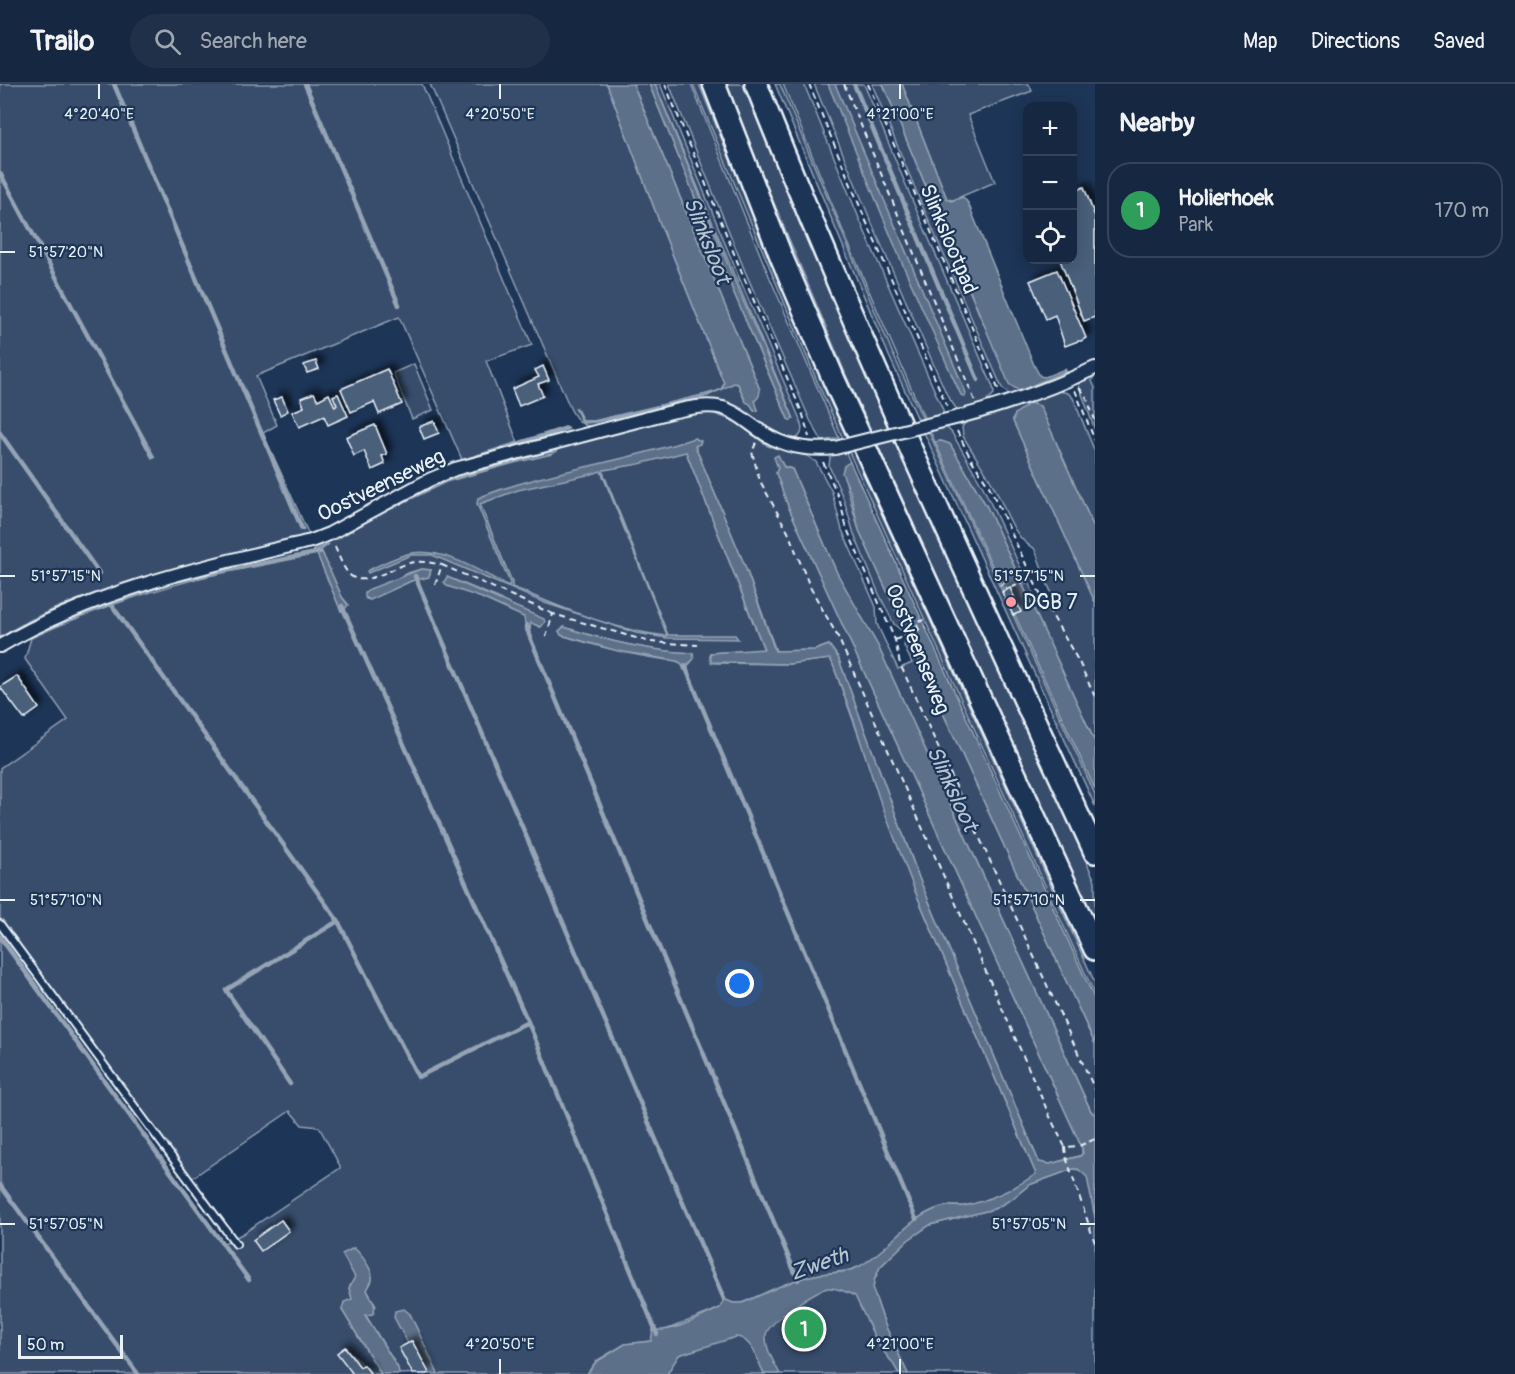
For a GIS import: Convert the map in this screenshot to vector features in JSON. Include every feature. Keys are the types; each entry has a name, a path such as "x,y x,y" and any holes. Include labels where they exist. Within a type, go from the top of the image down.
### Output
{"highway":[{"path":"714,84 781,256 839,390 1095,949"},
{"path":"756,84 819,239 926,487 1095,852"}],"street":[{"name":"Oostveenseweg","path":"0,646 30,628 151,581 311,541 329,534 394,497 455,469 671,412 698,407 721,408 738,415 781,443 816,449 835,448 980,412 1071,380 1095,368"}],"lane":[{"path":"0,924 236,1244"}],"path":[{"name":"Oostveenseweg","path":"665,84 737,262 803,415 810,442 816,449 839,498 843,519 895,640 900,664 1095,1090"},
{"path":"809,84 962,442 989,486 1041,596 1079,662 1095,697"},
{"path":"844,84 980,412"},
{"name":"Slinkslootpad","path":"868,84 1005,404"},
{"path":"1071,380 1084,394 1095,420"},
{"path":"1071,380 1095,441"},
{"path":"760,431 752,453 760,481 788,532 810,587 838,637 1065,1147 1066,1157 1095,1243"},
{"path":"329,534 345,568 356,579 369,579 413,562 442,565 553,614 650,642 698,645"},
{"path":"435,585 442,565"},
{"path":"1002,592 1033,577"},
{"path":"999,586 1004,583 1007,589"},
{"path":"546,637 553,614"},
{"path":"919,630 916,623 924,620"},
{"path":"895,640 925,627"},
{"path":"1065,1147 1079,1146 1095,1139"}],"shaded area":[{"path":"0,84 422,84 532,345 486,361 520,448 464,464 399,317 256,376 277,425 263,433 310,537 217,557 110,588 45,613 0,638"},
{"path":"430,84 607,84 724,383 721,389 734,383 738,384 744,399 751,404 754,411 758,410 754,402 760,390 633,84 649,84 788,419 794,419 655,84 660,84 799,417 801,434 797,438 783,438 742,410 718,401 596,426 584,425 578,420 571,410","holes":["717,391 707,396 595,422 583,423 575,408 583,421 594,421"]},
{"path":"607,84 633,84 760,390 755,401 758,410 755,411 746,402 738,384 734,383 721,389 724,383"},
{"path":"649,84 655,84 733,277 793,417 791,421 788,419 728,279"},
{"path":"669,84 691,84 764,264 839,438 822,441 810,420 745,271"},
{"path":"693,84 699,84 823,385 1095,983 1095,995 819,386"},
{"path":"724,84 744,84 862,368 1095,881 1095,924 846,375"},
{"path":"775,84 780,84 893,354 1095,794 1095,806 889,356"},
{"path":"783,84 804,84 861,223 943,410 941,415 925,420 843,231"},
{"path":"814,84 864,84 993,387 994,394 982,405 957,410 947,395"},
{"path":"828,84 835,84 966,393 965,397 961,395 902,263"},
{"path":"872,84 883,84 980,316 1015,387 1020,391 1066,371 1067,375 1011,396 1002,388"},
{"path":"883,84 902,84 947,199 951,201 963,197 968,203 1040,376 1045,377 1065,369 1066,371 1019,391 1009,384"},
{"path":"902,84 1029,84 1032,91 968,115 995,182 953,200 947,199"},
{"path":"414,364 433,410 412,419 393,373"},
{"path":"1095,372 1092,381 1095,388 1095,430 1079,386 1081,380"},
{"path":"1054,390 1068,393 1073,398 1095,452 1095,530 1040,406 1030,403 1025,405 1026,407 1013,418 1013,421 1095,602 1095,742 1023,586 1029,582 1036,603 1043,612 1053,607 1054,599 1036,552 1015,530 993,485 963,436 962,427 967,420 990,414"},
{"path":"717,391 707,396 595,422 583,423 576,407 583,421 594,421"},
{"path":"1030,403 1040,406 1095,530 1095,602 1013,421 1015,414"},
{"path":"710,412 736,422 768,446 807,456 816,462 832,492 842,530 876,607 877,624 898,669 912,663 904,646 906,639 903,632 894,624 879,594 829,466 833,453 846,453 850,462 844,466 845,478 859,530 1095,1044 1095,1115 1091,1111 878,646 837,573 792,469 783,466 778,455 776,473 788,506 1082,1148 1082,1155 1050,1164 1039,1162 919,878 838,657 829,645 815,650 776,651 745,566 695,446 686,452 764,650 710,653 710,660 713,663 789,664 830,659 832,662 915,891 1036,1174 1012,1189 982,1201 965,1206 945,1206 929,1212 917,1219 878,1255 856,1268 806,1277 742,1303 725,1300 721,1308 663,1331 651,1341 625,1344 596,1361 587,1374 438,1374 410,1314 425,1373 399,1374 398,1368 365,1314 376,1306 367,1290 372,1279 354,1248 343,1254 355,1277 349,1288 353,1299 342,1310 381,1374 371,1374 352,1354 354,1374 0,1374 0,934 222,1244 242,1234 340,1168 319,1127 302,1125 290,1111 192,1178 0,918 0,768 68,720 25,659 31,638 100,609 171,586 243,568 317,554 341,611 348,604 342,597 321,550 329,544 314,551 311,544 335,539 333,535 443,477 679,414","holes":["421,569 431,570 429,576 411,581 370,600 366,599 408,573","447,577 498,598 540,627 532,623 529,625 530,629 524,617 482,598","564,627 628,645 693,653 692,661 688,666 683,666 677,661 590,644 561,635 559,631"]},
{"path":"945,426 952,433 983,487 1024,575 1020,579 987,507 950,444 935,442 930,431"},
{"path":"694,438 701,441 695,446 745,566 775,651 815,650 829,645 838,657 919,878 1039,1162 1050,1164 1080,1156 1083,1153 1082,1148 788,506 776,473 778,468 774,457 778,455 784,467 792,469 837,573 878,646 1091,1111 1095,1115 1095,1218 1087,1177 1078,1169 1073,1169 1029,1185 1012,1199 994,1209 930,1225 908,1240 880,1267 873,1290 885,1325 908,1374 899,1374 879,1346 855,1296 842,1290 828,1288 783,1315 768,1330 767,1345 780,1374 764,1374 750,1346 742,1338 736,1337 679,1355 667,1374 587,1374 596,1362 625,1344 651,1341 653,1330 670,1329 696,1319 720,1308 724,1299 733,1303 742,1303 806,1277 855,1269 871,1259 919,1218 930,1212 945,1206 964,1206 983,1201 1011,1189 1036,1174 915,891 879,798 832,662 830,659 789,664 711,662 710,653 764,649 686,452 603,472 668,635 735,635 738,639 667,638 636,633 611,625 667,636 601,471 518,490 480,504 512,587 600,621 545,603 432,555 411,555 368,573 367,571 400,556 424,552 462,562 509,586 510,583 477,504 478,498 531,480 640,454"},
{"path":"935,442 950,444 987,507 1095,742 1095,789"},
{"path":"557,451 552,454 446,482 376,516 336,539 380,513 445,481"},
{"path":"850,462 1095,1000 1095,1044 859,530 850,491 842,473 844,466"},
{"path":"329,544 321,550 342,597 348,605 341,611 317,554 314,554 314,551"},
{"path":"421,569 431,570 429,577 411,581 370,600 365,597 365,593 370,589"},
{"path":"447,577 544,619 545,622 541,627 531,623 530,629 526,631 524,617 482,598 447,586 444,582"},
{"path":"564,627 628,644 693,653 694,659 688,664 688,669 684,670 681,663 677,661 618,651 561,635 559,631"},
{"path":"1073,1169 1087,1171 1095,1187 1095,1374 908,1374 885,1325 873,1290 880,1267 908,1240 930,1225 994,1209 1012,1199 1029,1185"},
{"path":"354,1248 366,1263 372,1276 367,1290 374,1305 374,1311 373,1314 365,1315 398,1368 399,1374 381,1374 342,1310 344,1302 352,1299 349,1288 355,1277 342,1254"},
{"path":"856,1281 901,1374 626,1374 828,1285"},
{"path":"404,1309 410,1314 438,1374 424,1374 394,1317 395,1311"}],"building":[{"path":"1084,187 1095,217 1095,317 1084,321 1062,264 1077,264 1077,190"},
{"path":"1057,270 1086,338 1065,346 1055,315 1046,319 1030,281"},
{"path":"316,361 319,369 307,373 304,365"},
{"path":"543,366 549,380 538,384 543,396 519,406 512,389 539,377 535,370"},
{"path":"387,369 402,404 379,414 374,402 351,412 341,389"},
{"path":"314,393 318,400 329,394 335,407 337,405 333,396 338,394 348,416 328,425 324,416 299,427 292,412 304,407 301,398"},
{"path":"282,397 288,411 280,415 273,400"},
{"path":"434,421 439,433 424,439 419,427"},
{"path":"375,425 387,454 382,456 385,464 372,470 364,451 354,456 346,437"},
{"name":"DGB 7","path":"1010,588 1021,612 1013,615 1002,592"},
{"path":"17,676 39,708 24,719 0,687"},
{"path":"281,1220 289,1231 261,1251 253,1240"},
{"path":"412,1341 429,1373 413,1374 399,1348"},
{"path":"345,1347 360,1367 364,1365 371,1374 353,1374 337,1353"}],"waterway":[{"path":"114,84 302,529"},
{"path":"305,84 399,305"},
{"path":"854,84 978,380"},
{"path":"0,173 153,457"},
{"path":"470,459 567,428"},
{"path":"0,433 99,573"},
{"path":"175,581 320,552"},
{"path":"415,576 724,1299"},
{"path":"30,636 167,583"},
{"path":"111,604 338,921"},
{"path":"342,606 528,1022 657,1334"},
{"name":"Zweth","path":"527,625 529,635 798,1280"},
{"path":"685,666 916,1219"},
{"path":"290,1084 226,990 338,921 418,1077 528,1022"},
{"path":"0,937 249,1280"},
{"path":"0,1185 138,1374"}],"place":[{"name":"DGB 7","path":"1011,602"},
{"name":"Holierhoek","path":"804,1329"}],"water label":[{"name":"Slinksloot","path":"708,240"},
{"name":"Slinksloot","path":"953,788"}]}
